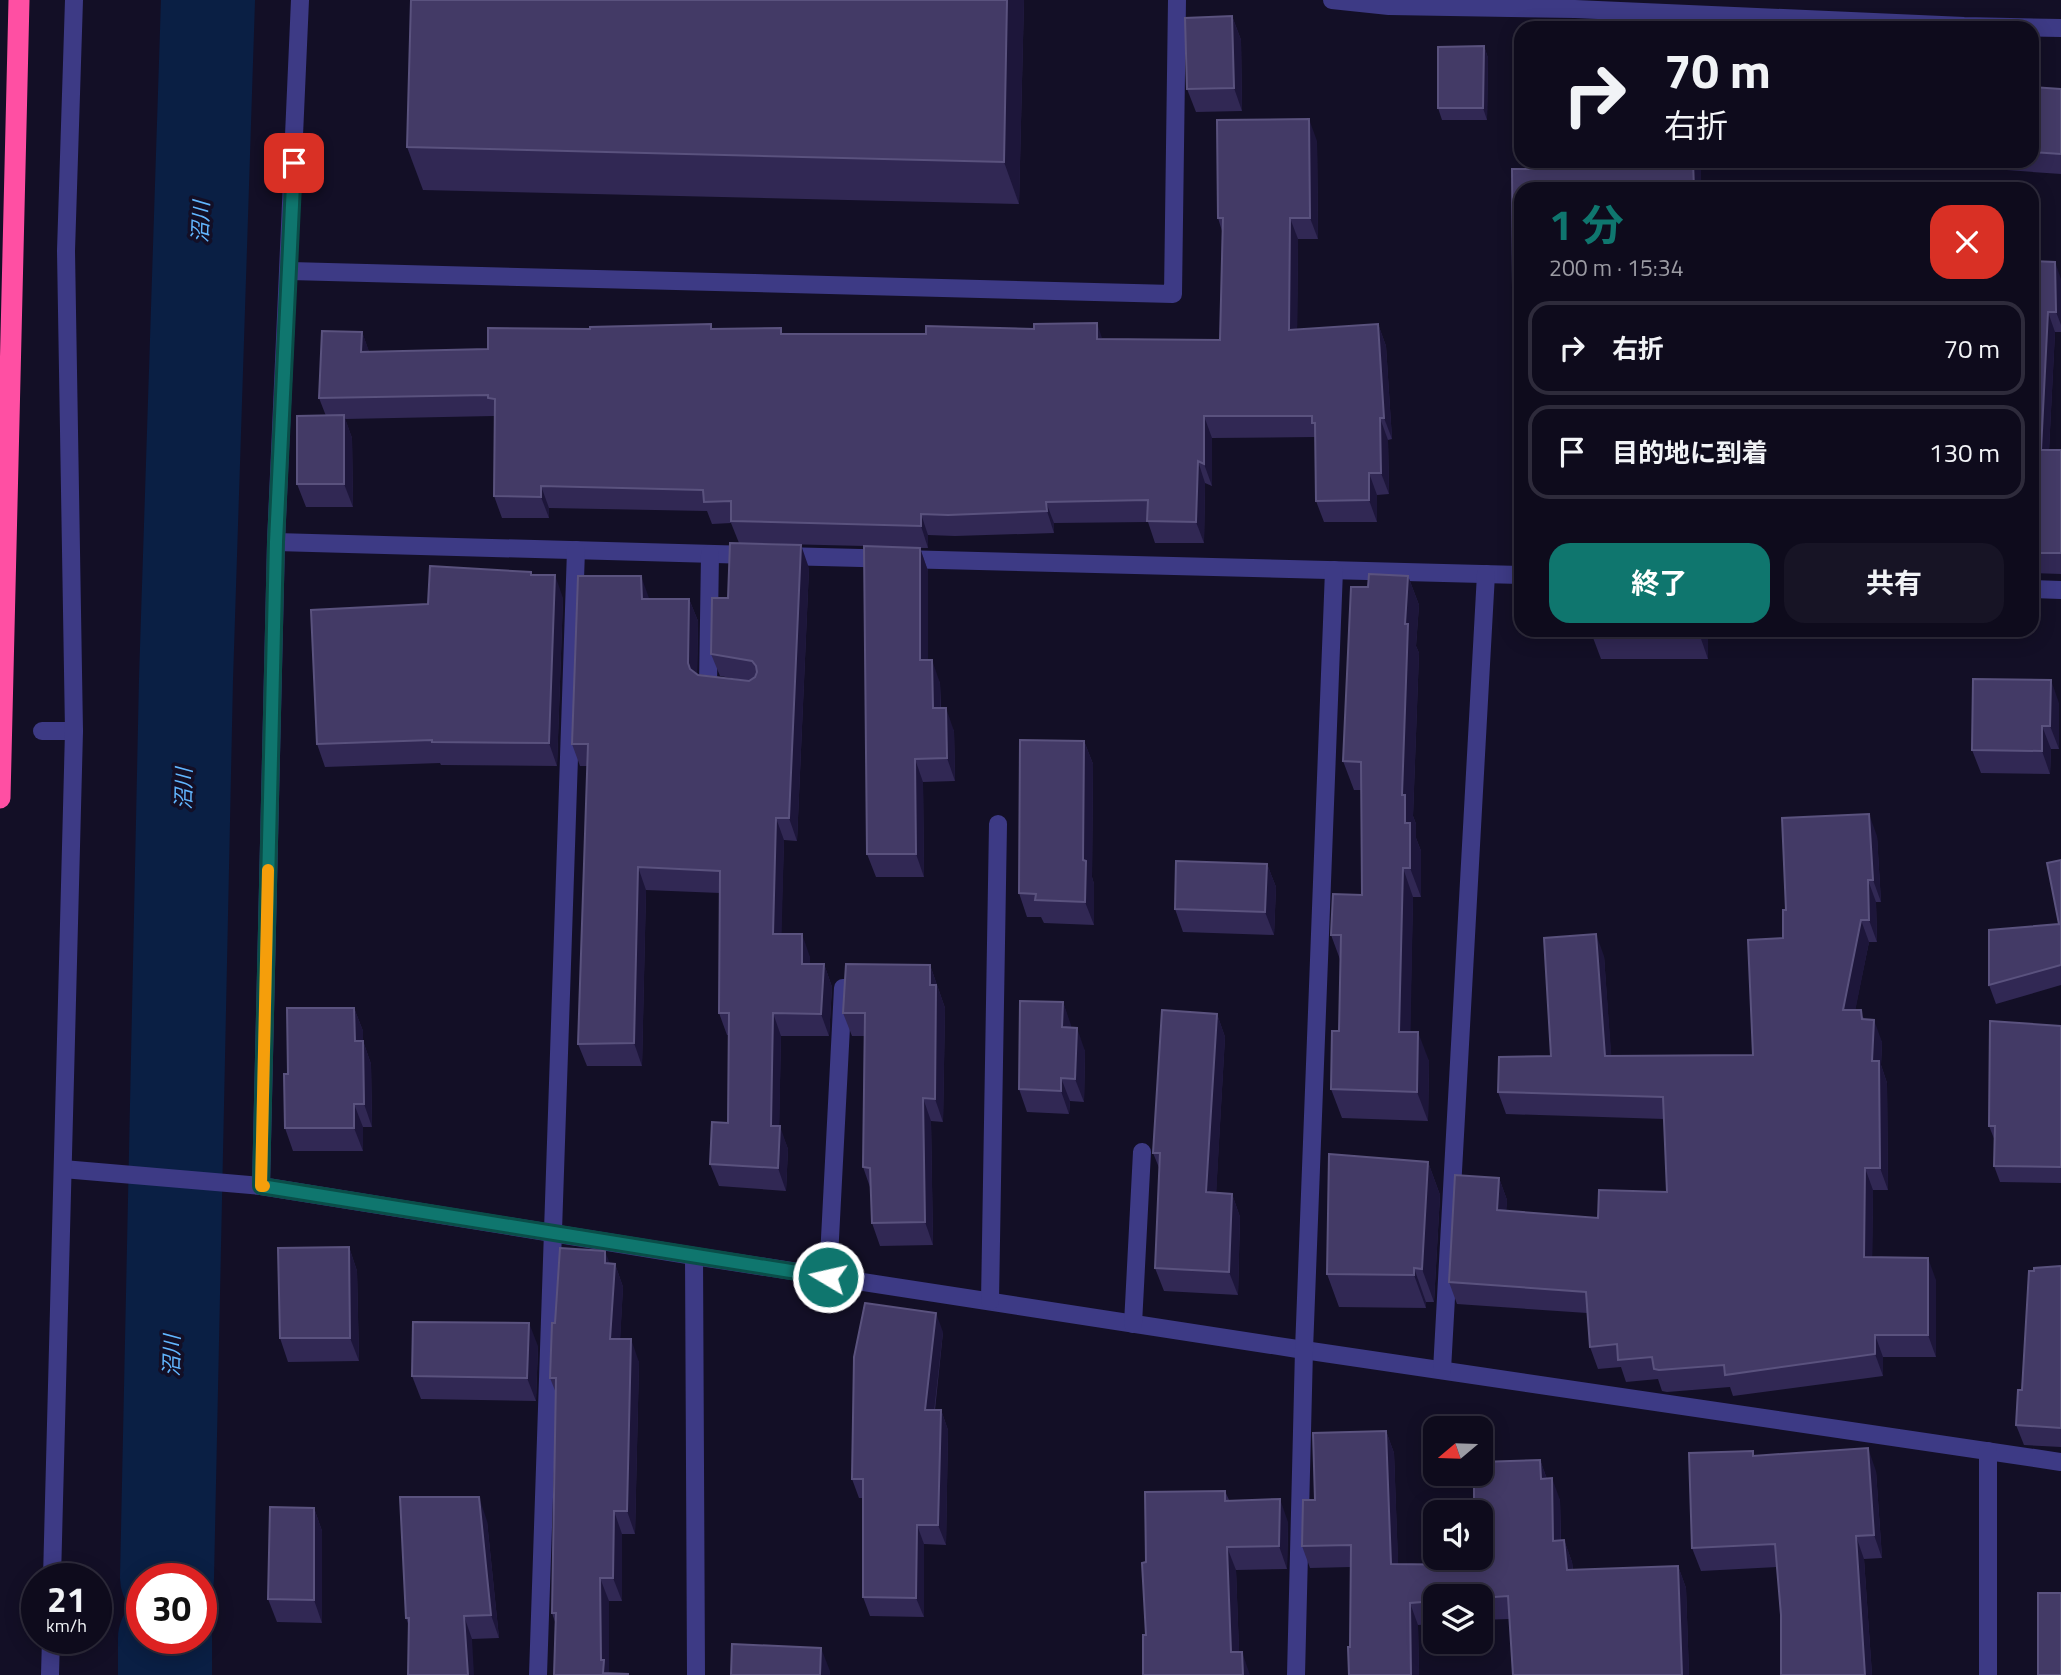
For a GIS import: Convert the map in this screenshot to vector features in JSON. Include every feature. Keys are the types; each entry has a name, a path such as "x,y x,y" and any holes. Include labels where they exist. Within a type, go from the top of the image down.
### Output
{"highway":[{"path":"0,798 19,0"}],"street":[{"path":"52,1563 74,731 66,251 74,0"},
{"path":"261,1186 276,542 300,0"},
{"path":"290,271 1172,293 1177,0"},
{"path":"1332,0 1850,21"},
{"path":"2039,28 2061,29"},
{"path":"276,542 1514,575"},
{"path":"538,1675 576,550"},
{"path":"710,554 708,686 743,691"},
{"path":"1296,1675 1304,1350 1334,570"},
{"path":"1442,1370 1486,574"},
{"path":"2039,589 2061,590"},
{"path":"42,731 74,731"},
{"path":"990,1301 998,824"},
{"path":"828,1277 843,988"},
{"path":"1133,1324 1142,1152"},
{"path":"64,1169 261,1186 1133,1324 2061,1462"},
{"path":"694,1256 696,1675"},
{"path":"1988,1451 1988,1675"},
{"path":"50,1675 51,1654"}],"building":[{"path":"411,0 1007,0 1004,162 407,147"},
{"path":"1232,16 1234,88 1187,89 1185,18"},
{"path":"1484,46 1483,108 1438,108 1438,47"},
{"path":"2039,87 2061,89 2061,154 2039,152"},
{"path":"1309,119 1310,218 1290,218 1289,330 1378,324 1384,418 1380,418 1381,473 1369,473 1369,500 1316,501 1315,423 1312,423 1312,416 1204,416 1204,464 1198,461 1196,522 1147,521 1148,500 1046,502 1047,511 921,514 921,526 731,521 731,501 704,502 703,490 541,486 541,497 494,496 495,399 488,398 488,395 319,398 322,331 362,332 361,352 488,349 488,328 590,329 711,324 711,329 781,328 781,334 926,334 926,326 1034,329 1034,324 1097,323 1097,339 1220,340 1223,218 1218,218 1217,120"},
{"path":"1693,168 1694,182 1514,182 1513,287 1512,169"},
{"path":"2039,261 2055,262 2056,312 2048,312 2041,450 2061,450 2061,553 2039,553"},
{"path":"344,415 344,484 297,484 297,416"},
{"path":"730,543 801,545 789,818 776,818 773,934 802,934 802,964 824,964 821,1014 773,1013 771,1126 780,1126 778,1168 710,1164 712,1122 728,1123 729,1013 719,1013 720,871 638,867 634,1043 578,1044 588,744 572,744 578,576 641,576 642,599 689,599 690,669 698,675 749,681 757,672 752,661 711,654 712,598 728,598"},
{"path":"864,546 920,548 920,660 932,660 933,708 946,708 947,758 915,759 916,854 867,854"},
{"path":"430,566 555,575 549,743 432,740 317,744 311,610 428,604"},
{"path":"1369,574 1408,576 1402,795 1405,795 1405,823 1410,823 1410,868 1403,868 1399,1032 1418,1032 1417,1092 1331,1089 1332,1031 1339,1031 1341,935 1331,935 1333,894 1362,895 1361,762 1343,761 1351,587 1368,587"},
{"path":"1973,679 2051,680 2050,726 2042,726 2042,751 1972,750"},
{"path":"1020,740 1084,741 1085,902 1035,900 1036,894 1019,893"},
{"path":"1869,814 1873,880 1868,880 1869,920 1861,920 1843,1010 1861,1010 1862,1019 1874,1020 1872,1061 1879,1061 1880,1168 1865,1168 1864,1257 1928,1258 1928,1335 1875,1335 1875,1354 1725,1375 1724,1365 1659,1370 1654,1369 1652,1357 1618,1360 1617,1344 1590,1347 1586,1292 1449,1282 1455,1175 1499,1178 1497,1210 1598,1218 1599,1190 1667,1192 1663,1097 1498,1092 1499,1057 1551,1056 1544,938 1596,934 1605,1056 1753,1055 1748,940 1783,938 1783,910 1786,910 1782,818"},
{"path":"2061,860 2061,965 1989,985 1989,930 2059,924 2047,863"},
{"path":"1176,861 1267,864 1265,912 1175,909"},
{"path":"846,964 930,965 930,985 936,985 935,1099 923,1098 925,1222 872,1223 870,1168 863,1167 865,1013 843,1013"},
{"path":"1020,1001 1063,1002 1062,1027 1077,1028 1075,1079 1061,1078 1061,1091 1019,1089"},
{"path":"287,1008 354,1008 355,1041 363,1041 364,1104 354,1104 354,1128 285,1128"},
{"path":"1162,1010 1217,1014 1206,1192 1232,1194 1229,1272 1155,1268 1160,1153 1153,1153"},
{"path":"1990,1021 2061,1026 2061,1167 1994,1166 1995,1126 1989,1126"},
{"path":"1329,1154 1428,1162 1422,1269 1414,1268 1414,1275 1327,1274"},
{"path":"349,1247 350,1338 280,1338 278,1248"},
{"path":"560,1248 605,1251 605,1263 615,1264 610,1339 631,1339 627,1511 614,1511 613,1578 600,1578 603,1673 628,1675 554,1675 556,1613 552,1613 556,1378 550,1378 552,1323 555,1323"},
{"path":"2061,1266 2061,1428 2016,1425 2018,1390 2022,1390 2029,1271 2034,1271 2034,1268"},
{"path":"865,1303 936,1313 925,1410 941,1410 938,1525 917,1525 916,1598 863,1597 863,1479 852,1479 854,1357"},
{"path":"413,1322 529,1323 527,1378 412,1376"},
{"path":"1386,1431 1391,1564 1423,1564 1423,1570 1493,1570 1493,1500 1474,1500 1474,1486 1493,1486 1493,1462 1540,1460 1541,1479 1552,1478 1553,1541 1564,1540 1567,1570 1678,1566 1682,1675 1513,1675 1508,1596 1493,1597 1493,1584 1423,1584 1423,1602 1410,1603 1411,1675 1349,1675 1351,1545 1302,1546 1303,1500 1315,1500 1313,1433"},
{"path":"1868,1448 1874,1535 1856,1536 1865,1675 1781,1675 1781,1615 1775,1544 1692,1548 1689,1453 1753,1451 1753,1456"},
{"path":"1225,1491 1225,1501 1280,1499 1279,1546 1227,1547 1231,1652 1242,1652 1243,1675 1143,1675 1143,1635 1146,1635 1142,1563 1146,1562 1145,1492"},
{"path":"400,1497 479,1497 491,1615 464,1616 468,1675 408,1675 409,1618 406,1618"},
{"path":"270,1507 314,1508 314,1600 268,1599"},
{"path":"2038,1593 2061,1593 2061,1675 2038,1675"},
{"path":"732,1644 821,1648 820,1675 731,1675"}],"waterway":[{"name":"沼川","path":"167,1563 186,679 208,0"},
{"name":"沼川","path":"165,1654 165,1675"}],"slow traffic":[{"path":"264,1186 261,1186 268,870"}],"route":[{"path":"294,163 276,542 261,1186 828,1277"}]}
